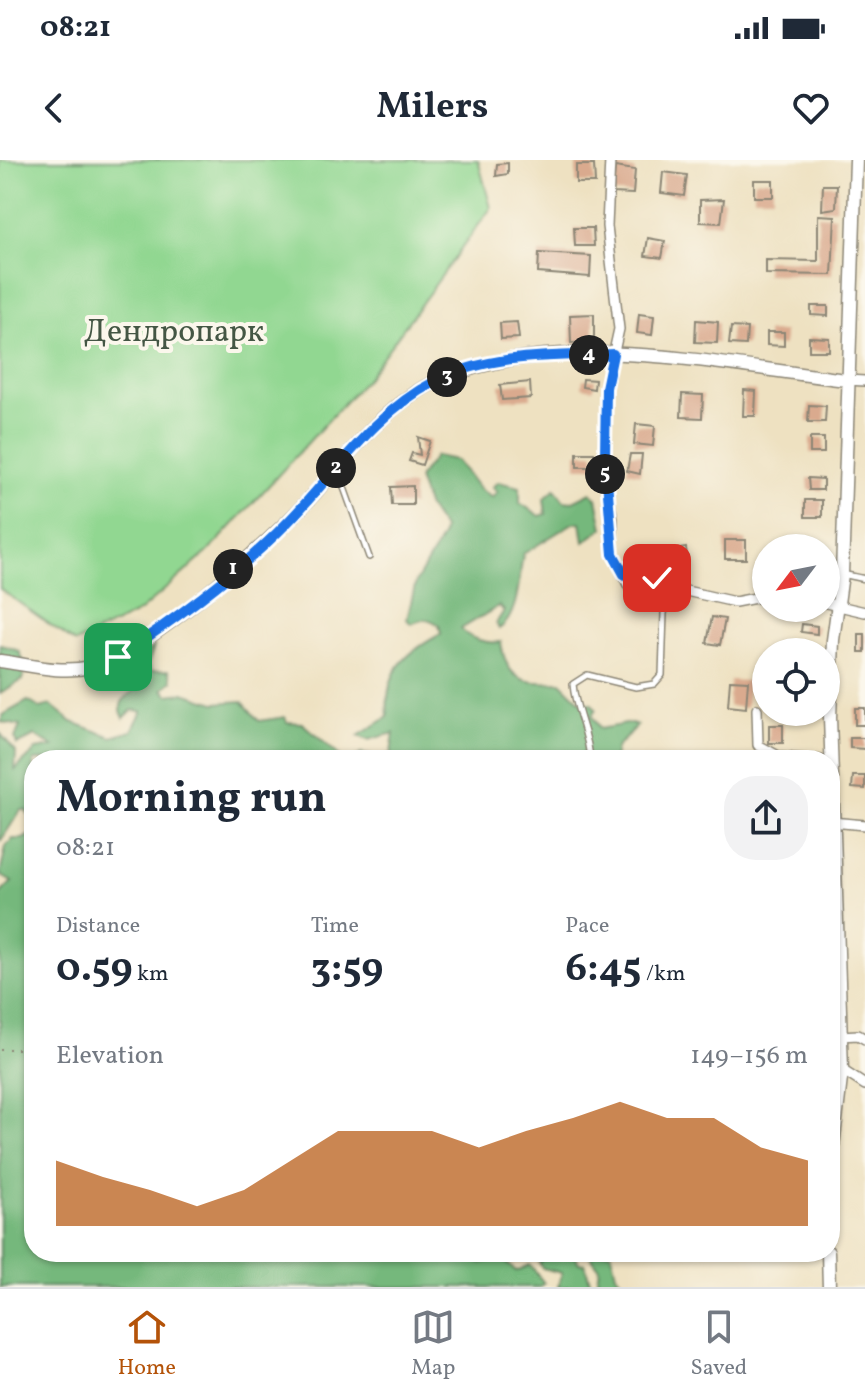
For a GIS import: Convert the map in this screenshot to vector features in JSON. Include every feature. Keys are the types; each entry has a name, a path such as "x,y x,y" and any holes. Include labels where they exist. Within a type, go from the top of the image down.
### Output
{"street":[{"path":"610,160 607,226 619,329 606,388 605,477 613,519 613,554 636,601 686,591 735,602 752,599"},
{"path":"840,579 856,160"},
{"path":"0,661 61,670 92,667 118,657 166,624 284,526 337,466 412,396 446,377 510,359 613,354 865,381"},
{"path":"840,606 865,612"},
{"path":"830,750 831,622"},
{"path":"757,726 758,745 767,750"},
{"path":"840,823 865,825"},
{"path":"840,1084 840,1036 858,1035 865,1039"},
{"path":"842,1070 865,1085"},
{"path":"828,1262 829,1287"}],"lane":[{"path":"337,466 369,557"},
{"path":"842,574 865,579"},
{"path":"626,578 639,581 674,576 686,591"},
{"path":"588,750 584,725 575,706 573,684 587,675 643,688 654,684 662,675 664,613 674,592"}],"path":[{"path":"0,1049 24,1049"}],"green space":[{"name":"Дендропарк","path":"0,160 478,160 491,208 367,378 208,552 139,612 76,643 0,589"},
{"path":"435,456 456,460 479,489 492,498 497,492 492,487 498,482 520,487 520,503 540,516 546,514 544,499 555,489 564,501 571,502 591,492 597,498 603,528 584,542 581,522 573,523 523,554 514,606 506,623 499,629 496,623 504,611 499,606 461,629 479,640 501,642 507,665 519,677 527,681 561,682 583,704 591,703 596,709 592,716 600,729 631,723 638,725 616,750 391,750 394,733 368,740 358,736 388,717 389,688 406,657 441,634 439,625 432,621 422,620 411,624 407,619 416,582 442,537 443,529 427,505 418,479"},
{"path":"0,644 19,651 24,662 23,680 0,693"},
{"path":"154,647 148,664 151,671 169,670 172,681 163,689 168,695 184,693 215,703 242,701 259,721 285,717 287,722 302,723 333,750 36,750 53,747 35,736 17,745 15,738 20,726 1,722 3,715 28,701 40,708 51,705 72,722 112,737 132,731 142,711 132,710 124,718 121,706 143,683 118,680 112,672"},
{"path":"0,733 16,752 15,770 24,761 24,810 0,842"},
{"path":"13,839 23,839 24,1262 506,1262 516,1271 530,1265 544,1283 539,1287 0,1287 0,894 12,882 0,875 6,846"},
{"path":"595,1262 613,1262 616,1274 626,1287 558,1287 562,1273 542,1268 539,1263 585,1264 591,1285 596,1284 599,1268"}],"building":[{"path":"508,163 508,174 496,176 497,164"},
{"path":"576,165 594,165 595,183 576,183"},
{"path":"615,167 635,170 633,194 613,193"},
{"path":"663,172 687,175 684,196 661,193"},
{"path":"754,180 773,180 773,197 754,197"},
{"path":"823,185 837,185 836,208 822,210"},
{"path":"724,199 721,223 700,222 700,200"},
{"path":"818,215 835,216 832,275 766,274 766,260 818,261"},
{"path":"574,228 593,228 594,246 575,246"},
{"path":"648,238 665,241 662,258 645,256"},
{"path":"539,253 591,256 590,277 538,273"},
{"path":"811,306 828,306 828,316 811,315"},
{"path":"594,314 594,342 571,343 570,315"},
{"path":"639,314 654,316 652,335 637,333"},
{"path":"696,320 718,322 717,343 695,342"},
{"path":"517,322 519,338 501,339 500,323"},
{"path":"731,327 747,328 746,345 729,344"},
{"path":"767,332 784,332 784,346 767,345"},
{"path":"809,337 829,338 829,351 809,351"},
{"path":"583,379 595,380 594,389 582,387"},
{"path":"530,382 531,398 502,400 500,385"},
{"path":"744,390 756,391 755,416 743,416"},
{"path":"682,394 703,395 702,418 681,417"},
{"path":"809,405 826,406 825,422 808,422"},
{"path":"636,424 655,426 653,446 634,444"},
{"path":"418,437 430,441 422,465 409,461 412,453 420,455"},
{"path":"810,438 824,438 824,453 810,453"},
{"path":"577,453 594,453 594,467 577,467"},
{"path":"630,454 642,454 640,474 627,471"},
{"path":"808,478 823,479 823,490 809,490"},
{"path":"413,486 413,505 392,505 391,487"},
{"path":"805,500 822,500 822,517 805,517"},
{"path":"725,540 746,540 746,559 725,559"},
{"path":"686,548 688,561 675,563 673,550"},
{"path":"712,617 725,619 720,645 707,643"},
{"path":"802,624 817,626 817,634 801,632"},
{"path":"859,634 865,634 865,652 859,652"},
{"path":"730,680 748,681 746,708 728,706"},
{"path":"855,708 865,708 865,725 855,725"},
{"path":"769,726 783,726 783,743 769,743"},
{"path":"850,738 865,738 865,749 850,748"},
{"path":"853,776 865,776 865,789 852,788"}],"route":[{"path":"118,657 166,624 284,526 365,437 412,396 446,377 485,363 510,359 613,354 606,388 605,456 605,477 613,519 613,554 624,574 632,579 648,581 657,578"}]}
